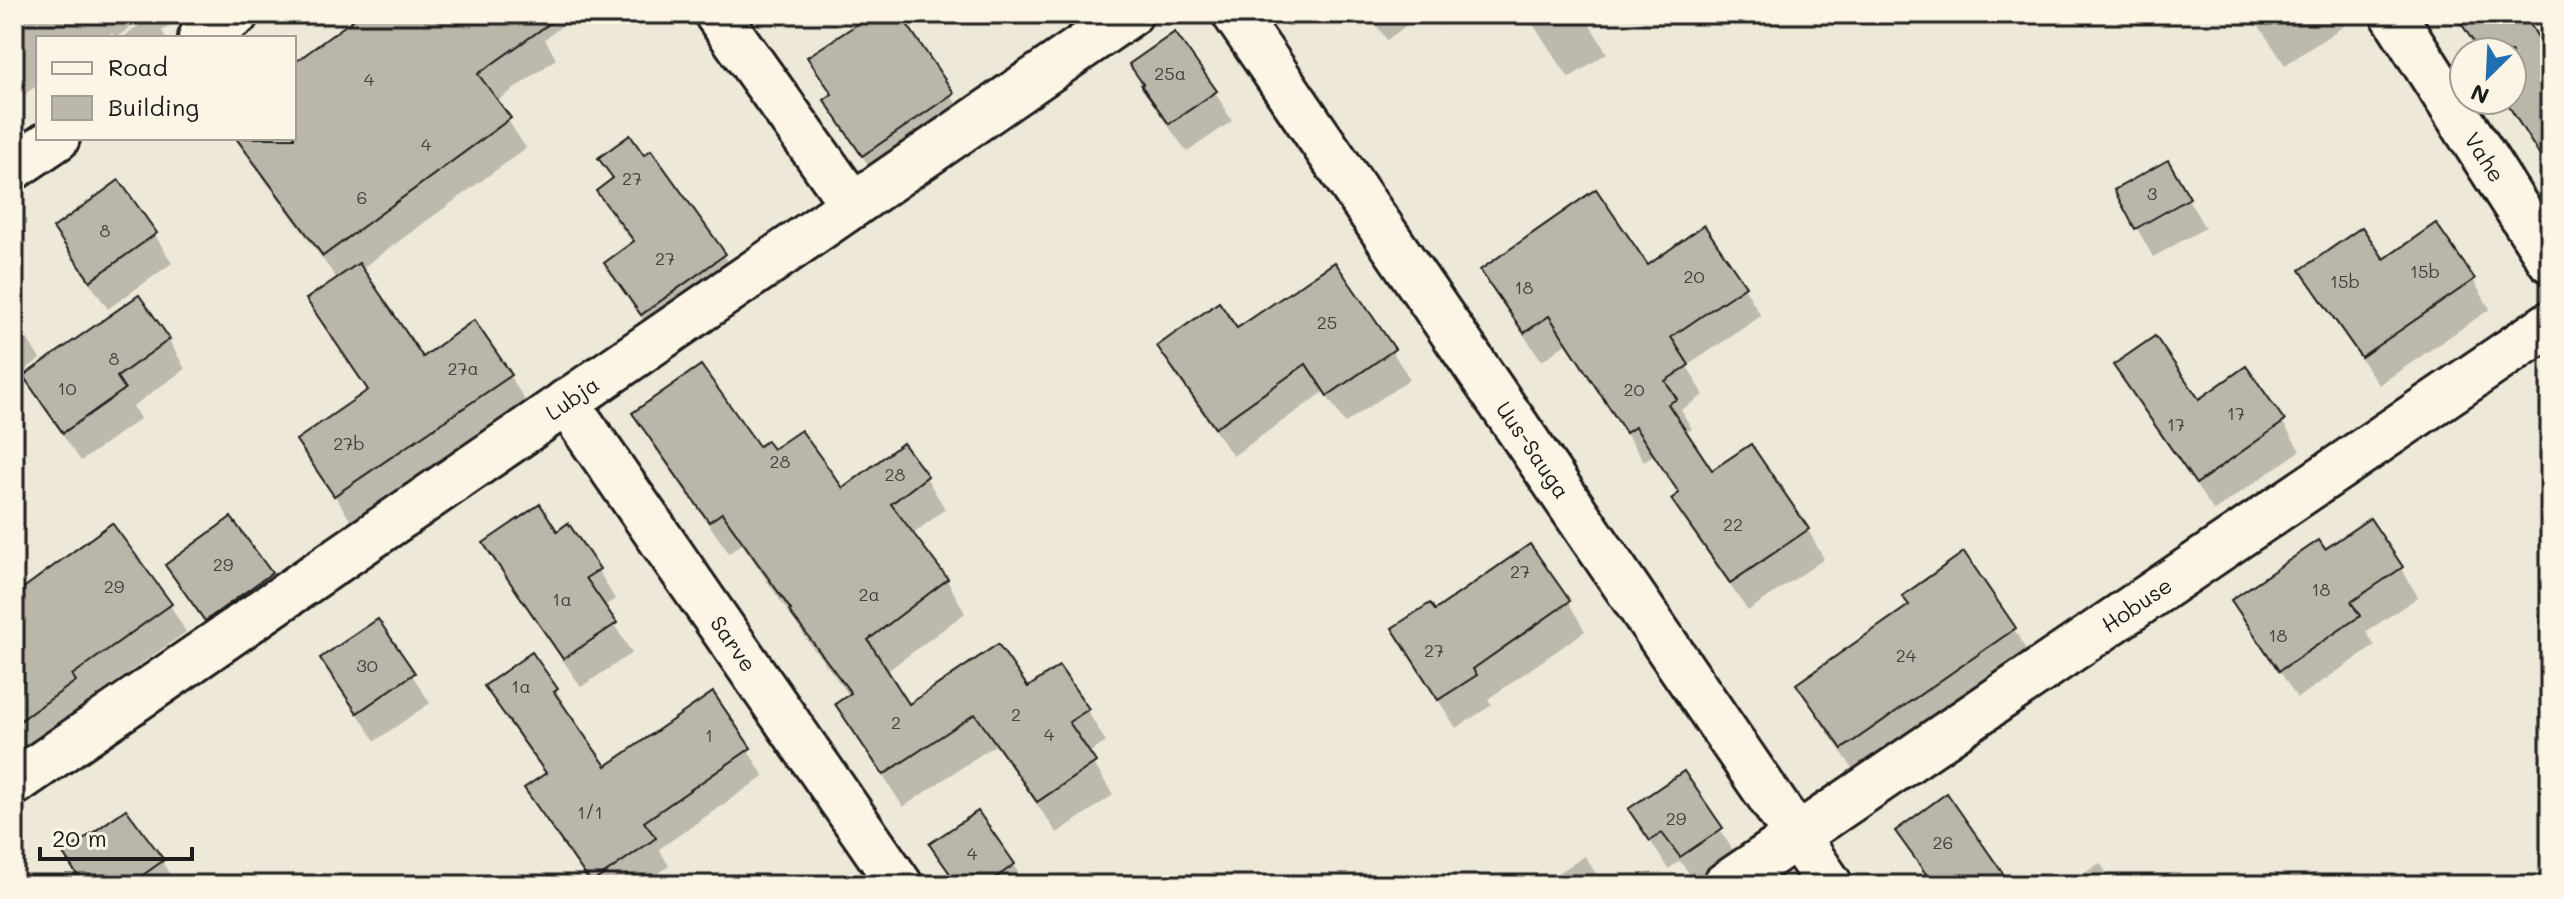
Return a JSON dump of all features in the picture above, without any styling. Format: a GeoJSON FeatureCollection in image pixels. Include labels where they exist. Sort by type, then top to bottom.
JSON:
{"type":"FeatureCollection","features":[{"type":"Feature","properties":{"kind":"street"},"geometry":{"type":"LineString","coordinates":[[204,36],[236,14]]}},
{"type":"Feature","properties":{"kind":"street"},"geometry":{"type":"LineString","coordinates":[[717,14],[853,205]]}},
{"type":"Feature","properties":{"kind":"street","name":"Lubja"},"geometry":{"type":"LineString","coordinates":[[14,783],[1130,14]]}},
{"type":"Feature","properties":{"kind":"street","name":"Uus-Sauga"},"geometry":{"type":"LineString","coordinates":[[1235,14],[1830,885]]}},
{"type":"Feature","properties":{"kind":"street","name":"Vahe"},"geometry":{"type":"LineString","coordinates":[[2393,14],[2550,260]]}},
{"type":"Feature","properties":{"kind":"street"},"geometry":{"type":"LineString","coordinates":[[14,167],[54,140]]}},
{"type":"Feature","properties":{"kind":"street","name":"Hobuse"},"geometry":{"type":"LineString","coordinates":[[1725,885],[2550,324]]}},
{"type":"Feature","properties":{"kind":"street","name":"Sarve"},"geometry":{"type":"LineString","coordinates":[[566,402],[900,885]]}},
{"type":"Feature","properties":{"kind":"building"},"geometry":{"type":"Polygon","coordinates":[[[361,14],[563,14],[478,74],[511,118],[323,256],[237,140],[296,140],[296,62],[361,14]]]}},
{"type":"Feature","properties":{"kind":"building"},"geometry":{"type":"Polygon","coordinates":[[[873,14],[900,14],[954,93],[862,156],[824,100],[832,94],[807,57],[873,14]]]}},
{"type":"Feature","properties":{"kind":"building"},"geometry":{"type":"Polygon","coordinates":[[[2455,14],[2524,14],[2550,57],[2550,172],[2515,116],[2528,116],[2528,36],[2469,36],[2455,14]]]}},
{"type":"Feature","properties":{"kind":"building"},"geometry":{"type":"Polygon","coordinates":[[[1175,32],[1217,91],[1169,124],[1129,64],[1175,32]]]}},
{"type":"Feature","properties":{"kind":"building"},"geometry":{"type":"Polygon","coordinates":[[[630,135],[644,155],[651,150],[726,254],[641,315],[604,263],[634,241],[596,191],[613,178],[598,158],[630,135]]]}},
{"type":"Feature","properties":{"kind":"building"},"geometry":{"type":"Polygon","coordinates":[[[2168,160],[2190,198],[2135,229],[2114,190],[2168,160]]]}},
{"type":"Feature","properties":{"kind":"building"},"geometry":{"type":"Polygon","coordinates":[[[119,180],[157,233],[90,281],[53,228],[119,180]]]}},
{"type":"Feature","properties":{"kind":"building"},"geometry":{"type":"Polygon","coordinates":[[[1596,189],[1648,265],[1704,225],[1746,286],[1671,337],[1689,365],[1665,381],[1677,399],[1668,404],[1712,470],[1751,444],[1809,529],[1730,583],[1671,499],[1679,493],[1635,427],[1626,433],[1549,316],[1524,333],[1480,270],[1596,189]]]}},
{"type":"Feature","properties":{"kind":"building"},"geometry":{"type":"Polygon","coordinates":[[[2436,223],[2475,279],[2361,357],[2300,270],[2362,227],[2384,259],[2436,223]]]}},
{"type":"Feature","properties":{"kind":"building"},"geometry":{"type":"Polygon","coordinates":[[[1335,262],[1395,349],[1327,396],[1306,364],[1215,428],[1157,346],[1219,302],[1237,328],[1335,262]]]}},
{"type":"Feature","properties":{"kind":"building"},"geometry":{"type":"Polygon","coordinates":[[[359,263],[423,357],[474,320],[512,375],[334,496],[296,440],[368,390],[306,299],[359,263]]]}},
{"type":"Feature","properties":{"kind":"building"},"geometry":{"type":"Polygon","coordinates":[[[139,295],[170,339],[117,377],[125,389],[63,433],[23,376],[139,295]]]}},
{"type":"Feature","properties":{"kind":"building"},"geometry":{"type":"Polygon","coordinates":[[[2155,336],[2199,399],[2246,366],[2285,421],[2196,484],[2113,365],[2155,336]]]}},
{"type":"Feature","properties":{"kind":"building"},"geometry":{"type":"Polygon","coordinates":[[[701,365],[759,446],[767,441],[773,449],[801,430],[843,488],[903,443],[928,476],[891,504],[948,579],[868,640],[909,704],[998,644],[1028,687],[1059,666],[1089,709],[1069,722],[1096,762],[1037,802],[975,714],[883,775],[835,704],[851,693],[789,611],[722,513],[709,522],[632,413],[701,365]]]}},
{"type":"Feature","properties":{"kind":"building"},"geometry":{"type":"Polygon","coordinates":[[[540,504],[557,531],[568,523],[600,569],[586,578],[617,623],[563,659],[483,543],[540,504]]]}},
{"type":"Feature","properties":{"kind":"building"},"geometry":{"type":"Polygon","coordinates":[[[231,517],[272,573],[205,621],[165,565],[231,517]]]}},
{"type":"Feature","properties":{"kind":"building"},"geometry":{"type":"Polygon","coordinates":[[[2370,518],[2403,567],[2351,602],[2360,616],[2279,671],[2231,600],[2319,540],[2325,549],[2370,518]]]}},
{"type":"Feature","properties":{"kind":"building"},"geometry":{"type":"Polygon","coordinates":[[[112,523],[172,604],[72,675],[76,681],[14,725],[14,595],[112,523]]]}},
{"type":"Feature","properties":{"kind":"building"},"geometry":{"type":"Polygon","coordinates":[[[1530,544],[1570,601],[1473,669],[1477,675],[1438,700],[1392,628],[1430,603],[1435,610],[1530,544]]]}},
{"type":"Feature","properties":{"kind":"building"},"geometry":{"type":"Polygon","coordinates":[[[1964,552],[2016,628],[1842,749],[1796,684],[1909,605],[1902,596],[1964,552]]]}},
{"type":"Feature","properties":{"kind":"building"},"geometry":{"type":"Polygon","coordinates":[[[378,619],[415,673],[357,713],[320,658],[378,619]]]}},
{"type":"Feature","properties":{"kind":"building"},"geometry":{"type":"Polygon","coordinates":[[[532,652],[558,689],[554,692],[606,766],[713,692],[751,748],[644,822],[656,838],[591,883],[524,788],[546,773],[484,686],[532,652]]]}},
{"type":"Feature","properties":{"kind":"building"},"geometry":{"type":"Polygon","coordinates":[[[1684,771],[1723,828],[1680,857],[1662,833],[1650,841],[1628,809],[1684,771]]]}},
{"type":"Feature","properties":{"kind":"building"},"geometry":{"type":"Polygon","coordinates":[[[1947,793],[2011,885],[1934,885],[1895,831],[1947,793]]]}},
{"type":"Feature","properties":{"kind":"building"},"geometry":{"type":"Polygon","coordinates":[[[126,809],[164,860],[129,885],[84,885],[63,854],[126,809]]]}},
{"type":"Feature","properties":{"kind":"building"},"geometry":{"type":"Polygon","coordinates":[[[978,811],[1015,864],[985,885],[958,885],[929,844],[978,811]]]}}]}
